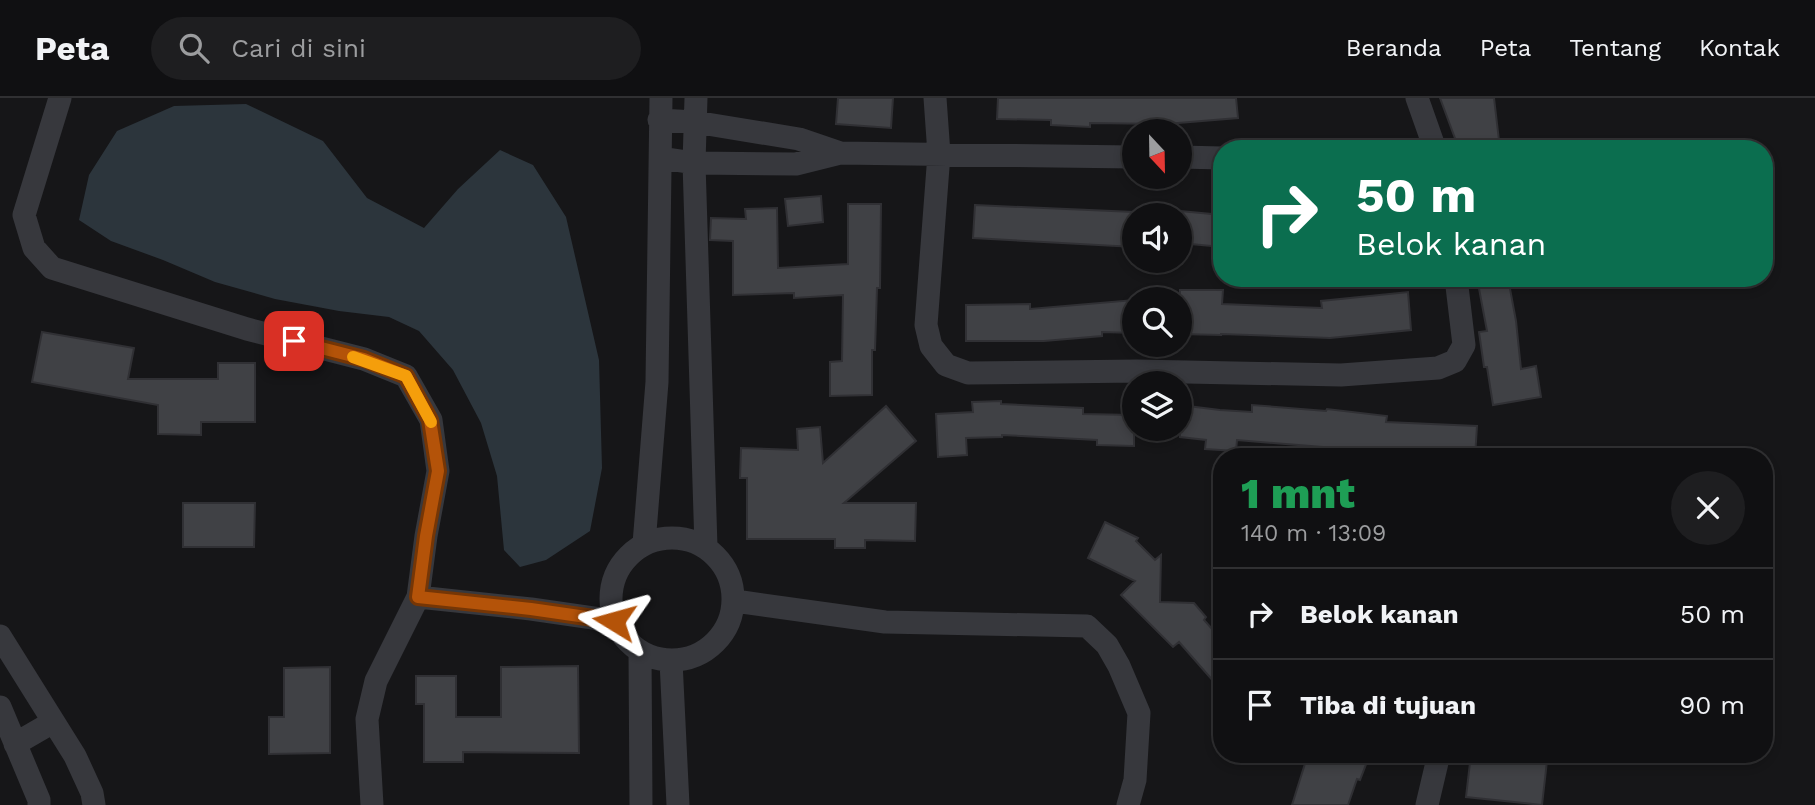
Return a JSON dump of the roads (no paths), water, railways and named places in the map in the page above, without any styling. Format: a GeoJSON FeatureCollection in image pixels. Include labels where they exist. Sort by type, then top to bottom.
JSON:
{"type":"FeatureCollection","features":[{"type":"Feature","properties":{"kind":"street"},"geometry":{"type":"LineString","coordinates":[[60,98],[24,215],[34,248],[52,268],[247,329],[364,359],[406,376],[430,420],[438,471],[418,597],[376,681],[367,719],[372,805]]}},
{"type":"Feature","properties":{"kind":"street"},"geometry":{"type":"LineString","coordinates":[[696,98],[694,163],[706,547]]}},
{"type":"Feature","properties":{"kind":"street"},"geometry":{"type":"LineString","coordinates":[[935,98],[939,154],[926,325],[931,346],[946,365],[968,373],[1137,371],[1342,375],[1438,368],[1455,361],[1464,345],[1458,287]]}},
{"type":"Feature","properties":{"kind":"street"},"geometry":{"type":"LineString","coordinates":[[1417,98],[1432,140]]}},
{"type":"Feature","properties":{"kind":"street"},"geometry":{"type":"LineString","coordinates":[[644,544],[657,382],[660,109],[695,122],[799,139],[840,153]]}},
{"type":"Feature","properties":{"kind":"street"},"geometry":{"type":"LineString","coordinates":[[661,158],[694,163],[796,164],[840,153],[1122,157]]}},
{"type":"Feature","properties":{"kind":"street"},"geometry":{"type":"LineString","coordinates":[[1192,157],[1213,158]]}},
{"type":"Feature","properties":{"kind":"street"},"geometry":{"type":"LineString","coordinates":[[676,537],[706,547],[727,570],[734,601],[725,631],[702,653],[671,661],[640,652],[626,641],[614,621],[610,604],[613,580],[625,559],[644,544],[676,537]]}},
{"type":"Feature","properties":{"kind":"street"},"geometry":{"type":"LineString","coordinates":[[418,597],[614,621]]}},
{"type":"Feature","properties":{"kind":"street"},"geometry":{"type":"LineString","coordinates":[[734,601],[885,622],[1087,626],[1107,645],[1139,713],[1135,780],[1128,805]]}},
{"type":"Feature","properties":{"kind":"street"},"geometry":{"type":"LineString","coordinates":[[0,636],[75,756],[92,793],[94,805]]}},
{"type":"Feature","properties":{"kind":"street"},"geometry":{"type":"LineString","coordinates":[[640,652],[641,805]]}},
{"type":"Feature","properties":{"kind":"street"},"geometry":{"type":"LineString","coordinates":[[671,661],[678,805]]}},
{"type":"Feature","properties":{"kind":"street"},"geometry":{"type":"LineString","coordinates":[[0,707],[40,805]]}},
{"type":"Feature","properties":{"kind":"street"},"geometry":{"type":"LineString","coordinates":[[15,744],[53,722]]}},
{"type":"Feature","properties":{"kind":"street"},"geometry":{"type":"LineString","coordinates":[[1427,805],[1437,763]]}}]}
